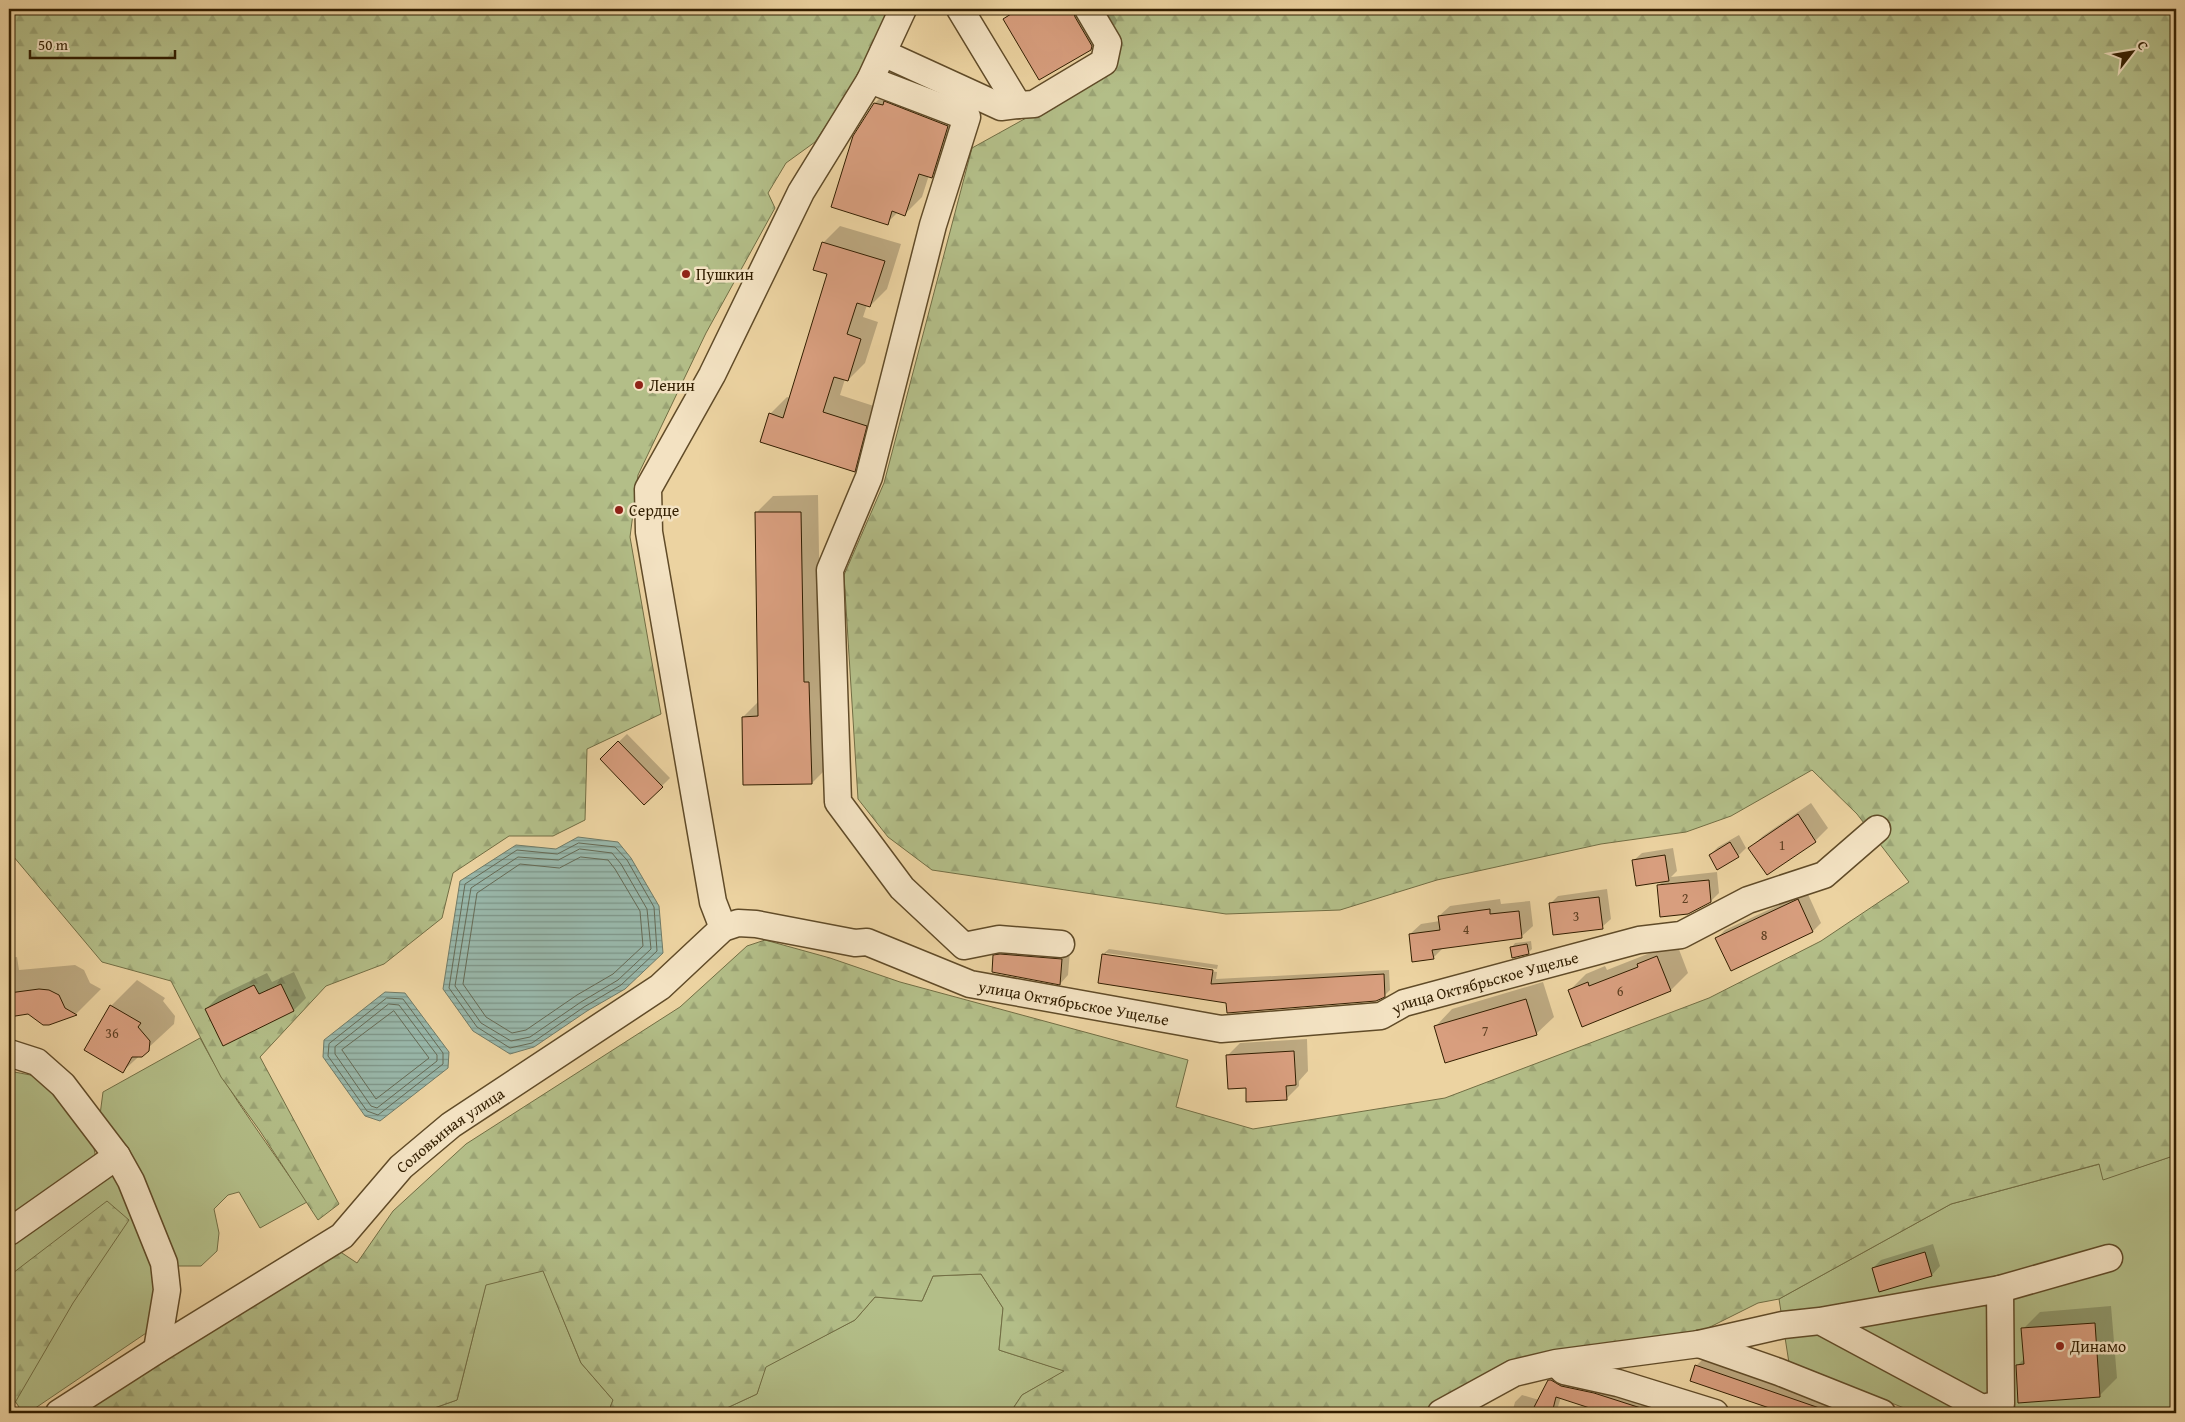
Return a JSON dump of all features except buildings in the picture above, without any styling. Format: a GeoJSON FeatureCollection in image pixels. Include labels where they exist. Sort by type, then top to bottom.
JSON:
{"type":"FeatureCollection","features":[{"type":"Feature","properties":{"kind":"street"},"geometry":{"type":"LineString","coordinates":[[723,928],[713,902],[649,532],[648,489],[712,375],[801,192],[870,80],[904,9]]}},
{"type":"Feature","properties":{"kind":"street"},"geometry":{"type":"LineString","coordinates":[[960,9],[1018,105]]}},
{"type":"Feature","properties":{"kind":"street"},"geometry":{"type":"LineString","coordinates":[[883,53],[1001,107],[1034,104],[1104,62],[1108,43],[1088,9]]}},
{"type":"Feature","properties":{"kind":"street"},"geometry":{"type":"LineString","coordinates":[[870,80],[967,117],[933,225],[868,477],[830,570],[838,802],[902,888],[964,946],[970,984]]}},
{"type":"Feature","properties":{"kind":"street","name":"улица Октябрьское Ущелье"},"geometry":{"type":"LineString","coordinates":[[723,928],[738,923],[756,924],[855,943],[867,942],[970,984],[1221,1028],[1381,1016],[1404,1003],[1639,940],[1681,935],[1748,900],[1824,874],[1877,829]]}},
{"type":"Feature","properties":{"kind":"street","name":"Соловьиная улица"},"geometry":{"type":"LineString","coordinates":[[59,1413],[342,1236],[401,1167],[451,1125],[660,987],[723,928]]}},
{"type":"Feature","properties":{"kind":"street"},"geometry":{"type":"LineString","coordinates":[[964,946],[999,939],[1061,944]]}},
{"type":"Feature","properties":{"kind":"street"},"geometry":{"type":"LineString","coordinates":[[9,1053],[37,1062],[63,1085],[117,1156],[131,1181],[164,1263],[167,1290],[162,1331],[157,1350]]}},
{"type":"Feature","properties":{"kind":"street"},"geometry":{"type":"LineString","coordinates":[[9,1232],[117,1156]]}},
{"type":"Feature","properties":{"kind":"street"},"geometry":{"type":"LineString","coordinates":[[1441,1413],[1514,1373],[1556,1363],[1699,1344],[1783,1325],[1820,1321],[2000,1289],[2109,1258]]}},
{"type":"Feature","properties":{"kind":"street"},"geometry":{"type":"LineString","coordinates":[[1820,1321],[1982,1408],[2000,1404],[2000,1289]]}},
{"type":"Feature","properties":{"kind":"street"},"geometry":{"type":"LineString","coordinates":[[1699,1344],[1779,1372],[1882,1413]]}},
{"type":"Feature","properties":{"kind":"street"},"geometry":{"type":"LineString","coordinates":[[1556,1363],[1564,1371],[1618,1384],[1715,1413]]}},
{"type":"Feature","properties":{"kind":"green space"},"geometry":{"type":"Polygon","coordinates":[[[9,9],[892,9],[869,61],[815,142],[786,163],[768,193],[775,208],[706,333],[638,475],[630,537],[661,714],[587,749],[585,820],[553,836],[509,836],[453,873],[442,918],[384,964],[326,986],[260,1057],[339,1204],[318,1220],[260,1131],[221,1077],[171,981],[102,962],[13,856],[9,859],[9,9]]]}},
{"type":"Feature","properties":{"kind":"green space"},"geometry":{"type":"Polygon","coordinates":[[[1095,9],[2176,9],[2176,1155],[2103,1180],[2099,1164],[1951,1204],[1779,1299],[1758,1303],[1700,1332],[1514,1364],[1427,1413],[1010,1413],[1022,1395],[1064,1371],[999,1350],[1003,1308],[981,1274],[933,1276],[922,1301],[875,1297],[855,1320],[766,1367],[757,1394],[716,1413],[608,1413],[613,1400],[581,1363],[543,1271],[486,1285],[457,1400],[420,1413],[78,1413],[339,1251],[357,1263],[393,1211],[466,1144],[680,1007],[747,946],[765,940],[830,958],[900,982],[1188,1060],[1176,1107],[1253,1129],[1445,1098],[1709,998],[1821,941],[1909,882],[1857,814],[1812,770],[1731,816],[1686,832],[1601,844],[1437,880],[1340,910],[1226,914],[932,870],[888,837],[858,799],[844,575],[884,483],[972,148],[1113,70],[1095,9]]]}},
{"type":"Feature","properties":{"kind":"green space"},"geometry":{"type":"Polygon","coordinates":[[[200,1038],[224,1080],[307,1202],[260,1228],[239,1192],[228,1195],[214,1209],[219,1233],[217,1251],[201,1266],[177,1266],[100,1115],[103,1092],[200,1038]]]}},
{"type":"Feature","properties":{"kind":"green space"},"geometry":{"type":"Polygon","coordinates":[[[9,1071],[41,1077],[92,1138],[96,1159],[9,1220],[9,1071]]]}},
{"type":"Feature","properties":{"kind":"green space"},"geometry":{"type":"Polygon","coordinates":[[[2176,1155],[2176,1413],[1917,1413],[1789,1363],[1779,1299],[1951,1204],[2100,1164],[2104,1179],[2176,1155]]]}},
{"type":"Feature","properties":{"kind":"green space"},"geometry":{"type":"Polygon","coordinates":[[[115,1165],[152,1259],[157,1290],[155,1327],[28,1413],[23,1413],[9,1392],[9,1242],[115,1165]]]}},
{"type":"Feature","properties":{"kind":"green space"},"geometry":{"type":"Polygon","coordinates":[[[107,1201],[129,1220],[73,1303],[9,1413],[9,1276],[107,1201]]]}},
{"type":"Feature","properties":{"kind":"green space"},"geometry":{"type":"Polygon","coordinates":[[[543,1270],[581,1363],[613,1400],[608,1413],[420,1413],[457,1400],[486,1284],[543,1270]]]}},
{"type":"Feature","properties":{"kind":"green space"},"geometry":{"type":"Polygon","coordinates":[[[981,1274],[1003,1308],[999,1350],[1065,1371],[1022,1395],[1010,1413],[716,1413],[757,1394],[765,1367],[855,1320],[875,1297],[922,1301],[933,1276],[981,1274]]]}},
{"type":"Feature","properties":{"kind":"water"},"geometry":{"type":"Polygon","coordinates":[[[578,837],[618,842],[631,858],[659,906],[663,953],[625,989],[587,1011],[534,1047],[510,1054],[473,1031],[443,989],[460,881],[516,845],[556,849],[578,837]]]}},
{"type":"Feature","properties":{"kind":"water"},"geometry":{"type":"Polygon","coordinates":[[[385,992],[405,993],[449,1052],[448,1068],[380,1121],[365,1116],[323,1057],[324,1040],[385,992]]]}},
{"type":"Feature","properties":{"kind":"place","name":"Пушкин"},"geometry":{"type":"Point","coordinates":[686,274]}},
{"type":"Feature","properties":{"kind":"place","name":"Ленин"},"geometry":{"type":"Point","coordinates":[639,385]}},
{"type":"Feature","properties":{"kind":"place","name":"Сердце"},"geometry":{"type":"Point","coordinates":[619,510]}},
{"type":"Feature","properties":{"kind":"place","name":"Динамо"},"geometry":{"type":"Point","coordinates":[2060,1346]}}]}
